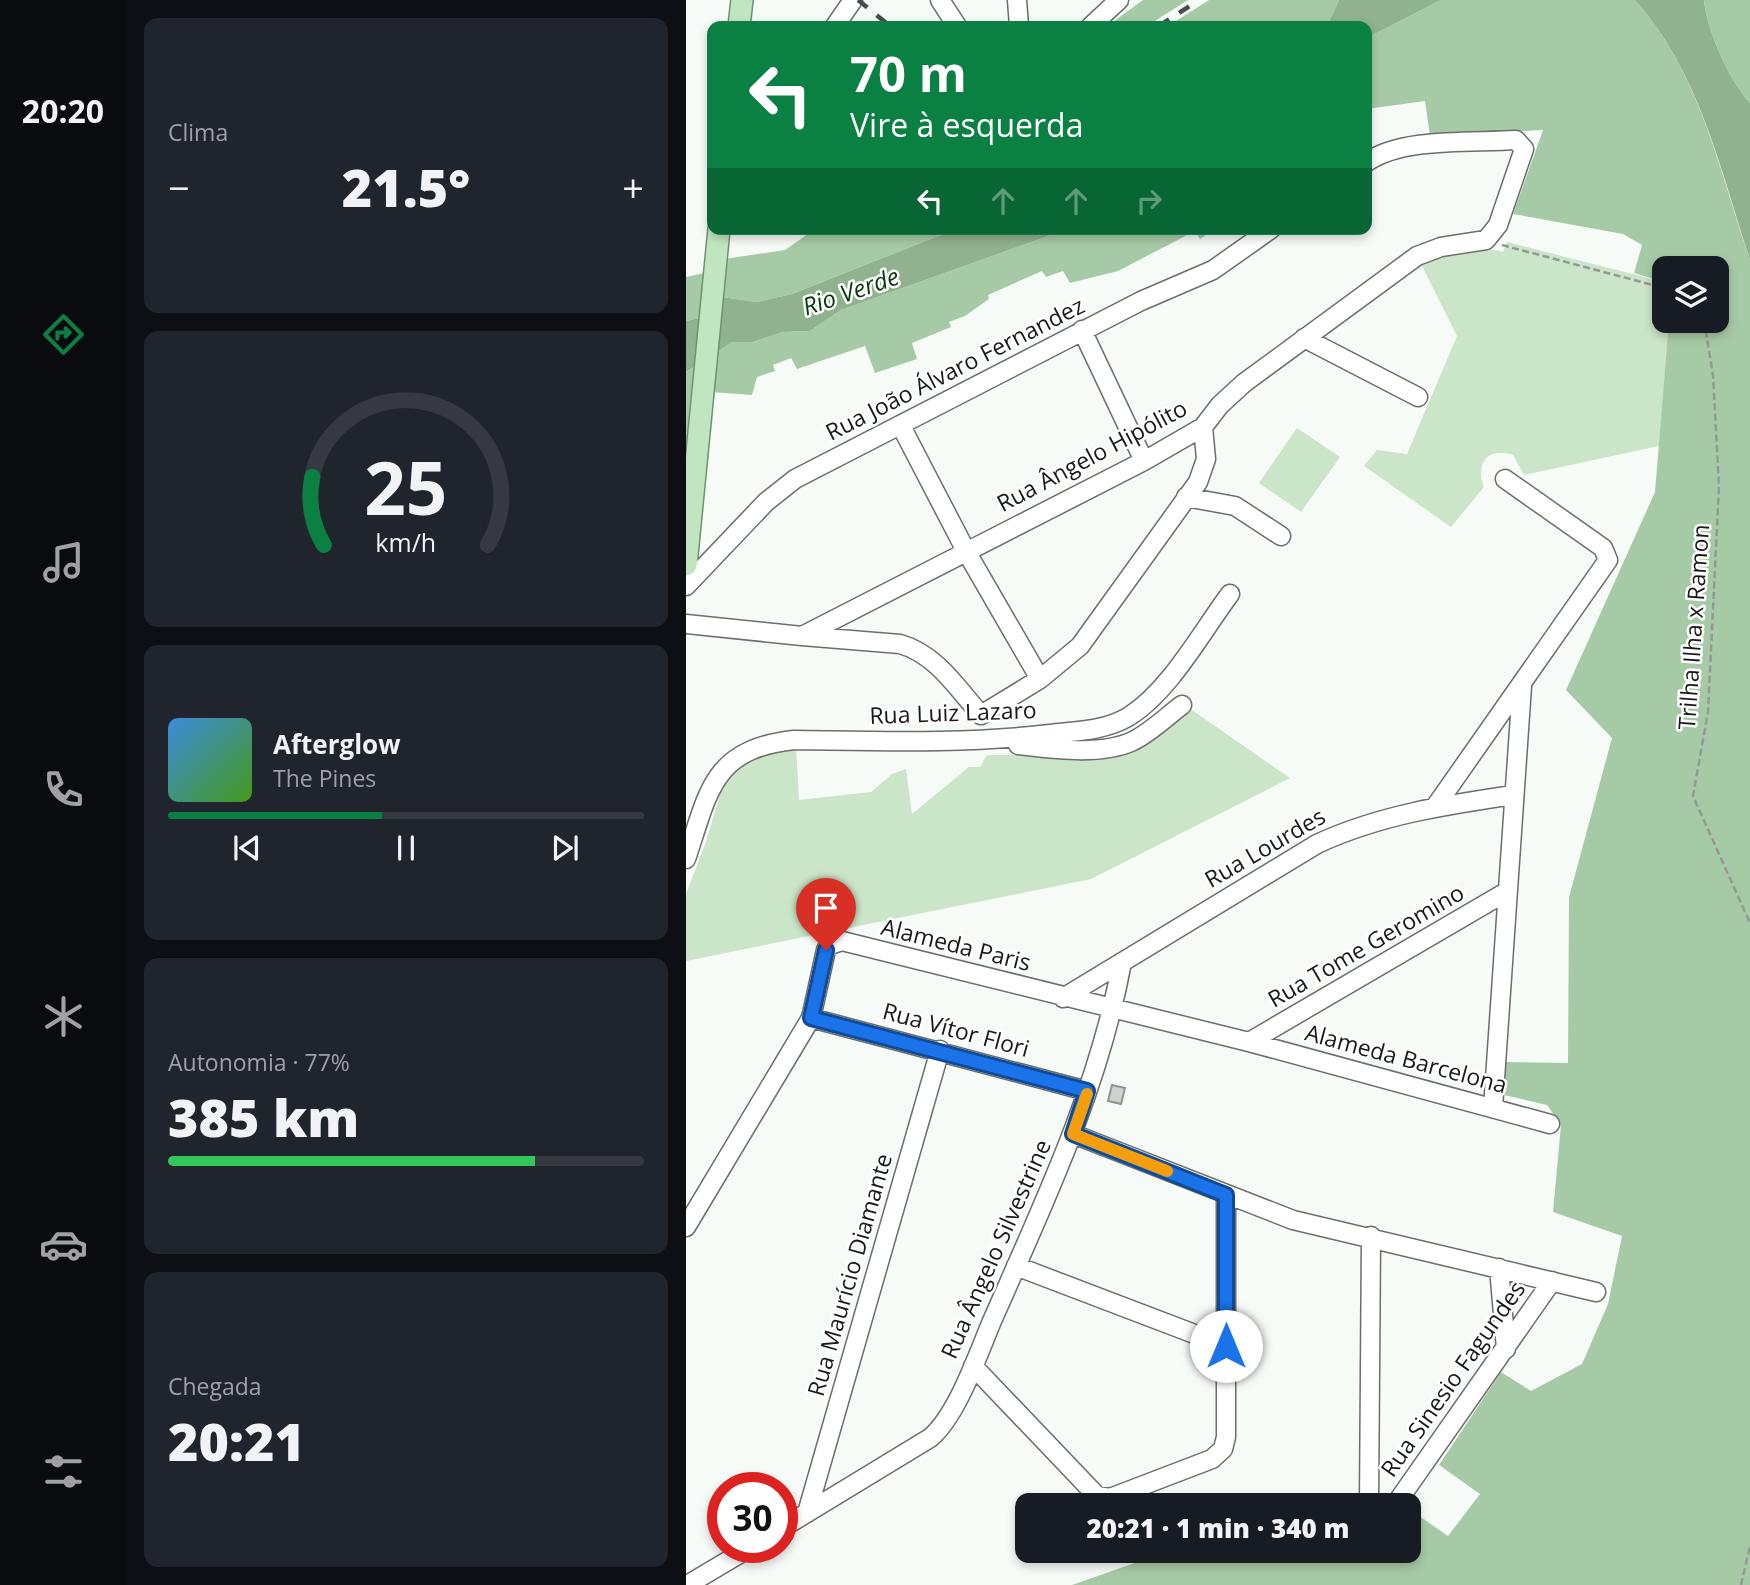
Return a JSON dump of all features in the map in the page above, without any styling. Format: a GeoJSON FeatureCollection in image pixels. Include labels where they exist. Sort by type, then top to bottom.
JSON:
{"type":"FeatureCollection","features":[{"type":"Feature","properties":{"kind":"main road"},"geometry":{"type":"LineString","coordinates":[[740,21],[743,0]]}},
{"type":"Feature","properties":{"kind":"main road"},"geometry":{"type":"LineString","coordinates":[[686,565],[718,235]]}},
{"type":"Feature","properties":{"kind":"street"},"geometry":{"type":"LineString","coordinates":[[838,21],[853,0]]}},
{"type":"Feature","properties":{"kind":"street"},"geometry":{"type":"LineString","coordinates":[[940,0],[954,21]]}},
{"type":"Feature","properties":{"kind":"street"},"geometry":{"type":"LineString","coordinates":[[1017,0],[1018,21]]}},
{"type":"Feature","properties":{"kind":"street"},"geometry":{"type":"LineString","coordinates":[[1096,21],[1119,0]]}},
{"type":"Feature","properties":{"kind":"street"},"geometry":{"type":"LineString","coordinates":[[1372,159],[1387,151],[1409,146],[1516,140],[1522,144],[1523,157],[1498,225],[1486,240]]}},
{"type":"Feature","properties":{"kind":"street","name":"Rua João Álvaro Fernandez"},"geometry":{"type":"LineString","coordinates":[[686,586],[779,489],[1141,300],[1213,271],[1263,235]]}},
{"type":"Feature","properties":{"kind":"street","name":"Rua Ângelo Hipólito"},"geometry":{"type":"LineString","coordinates":[[802,636],[1144,461],[1203,427],[1220,405],[1244,383],[1428,250],[1486,240]]}},
{"type":"Feature","properties":{"kind":"street"},"geometry":{"type":"LineString","coordinates":[[1082,330],[1144,461]]}},
{"type":"Feature","properties":{"kind":"street"},"geometry":{"type":"LineString","coordinates":[[1304,338],[1418,397]]}},
{"type":"Feature","properties":{"kind":"street"},"geometry":{"type":"LineString","coordinates":[[901,426],[966,551],[1040,679]]}},
{"type":"Feature","properties":{"kind":"street"},"geometry":{"type":"LineString","coordinates":[[981,715],[1040,679],[1080,646],[1205,468],[1203,427]]}},
{"type":"Feature","properties":{"kind":"street"},"geometry":{"type":"LineString","coordinates":[[1435,807],[1608,560],[1603,548],[1505,480]]}},
{"type":"Feature","properties":{"kind":"street"},"geometry":{"type":"LineString","coordinates":[[1186,497],[1235,506],[1281,536]]}},
{"type":"Feature","properties":{"kind":"street","name":"Rua Luiz Lazaro"},"geometry":{"type":"LineString","coordinates":[[686,859],[709,792],[721,770],[742,753],[766,743],[794,740],[982,741],[1096,729],[1128,716],[1158,691],[1230,594]]}},
{"type":"Feature","properties":{"kind":"street"},"geometry":{"type":"LineString","coordinates":[[686,624],[900,644],[914,648],[930,657],[981,715],[982,741],[1044,748],[1116,747],[1149,732],[1182,705]]}},
{"type":"Feature","properties":{"kind":"street"},"geometry":{"type":"LineString","coordinates":[[1493,1108],[1522,686]]}},
{"type":"Feature","properties":{"kind":"street","name":"Rua Lourdes"},"geometry":{"type":"LineString","coordinates":[[1063,998],[1317,844],[1373,822],[1435,807],[1513,795]]}},
{"type":"Feature","properties":{"kind":"street","name":"Rua Tome Geromino"},"geometry":{"type":"LineString","coordinates":[[1249,1042],[1506,892]]}},
{"type":"Feature","properties":{"kind":"street","name":"Alameda Paris"},"geometry":{"type":"LineString","coordinates":[[686,1227],[811,1018],[826,950],[835,942],[842,941],[1063,998],[1113,1008]]}},
{"type":"Feature","properties":{"kind":"street","name":"Rua Ângelo Silvestrine"},"geometry":{"type":"LineString","coordinates":[[807,1513],[930,1438],[944,1423],[973,1366],[1073,1134],[1113,1008],[1122,962]]}},
{"type":"Feature","properties":{"kind":"street","name":"Alameda Barcelona"},"geometry":{"type":"LineString","coordinates":[[1113,1008],[1550,1124]]}},
{"type":"Feature","properties":{"kind":"street","name":"Rua Vítor Flori"},"geometry":{"type":"LineString","coordinates":[[811,1018],[1087,1091]]}},
{"type":"Feature","properties":{"kind":"street","name":"Rua Maurício Diamante"},"geometry":{"type":"LineString","coordinates":[[807,1513],[940,1050]]}},
{"type":"Feature","properties":{"kind":"street"},"geometry":{"type":"LineString","coordinates":[[1073,1134],[1293,1220],[1371,1236],[1596,1292]]}},
{"type":"Feature","properties":{"kind":"street"},"geometry":{"type":"LineString","coordinates":[[973,1366],[1091,1492],[1110,1498],[1212,1459],[1223,1449],[1226,1437],[1226,1195]]}},
{"type":"Feature","properties":{"kind":"street"},"geometry":{"type":"LineString","coordinates":[[1369,1493],[1371,1236]]}},
{"type":"Feature","properties":{"kind":"street"},"geometry":{"type":"LineString","coordinates":[[1016,1266],[1226,1346]]}},
{"type":"Feature","properties":{"kind":"street"},"geometry":{"type":"LineString","coordinates":[[1499,1268],[1506,1349]]}},
{"type":"Feature","properties":{"kind":"street","name":"Rua Sinesio Fagundes"},"geometry":{"type":"LineString","coordinates":[[1404,1493],[1552,1281]]}},
{"type":"Feature","properties":{"kind":"street"},"geometry":{"type":"LineString","coordinates":[[798,1518],[807,1513]]}},
{"type":"Feature","properties":{"kind":"street"},"geometry":{"type":"LineString","coordinates":[[687,1585],[724,1563]]}},
{"type":"Feature","properties":{"kind":"path"},"geometry":{"type":"LineString","coordinates":[[1486,240],[1652,285]]}},
{"type":"Feature","properties":{"kind":"path","name":"Trilha Ilha x Ramon"},"geometry":{"type":"LineString","coordinates":[[1706,333],[1713,375],[1718,486],[1708,712],[1693,796],[1750,923]]}},
{"type":"Feature","properties":{"kind":"path"},"geometry":{"type":"LineString","coordinates":[[1741,1585],[1750,1546]]}},
{"type":"Feature","properties":{"kind":"shaded area"},"geometry":{"type":"Polygon","coordinates":[[[1143,0],[1188,0],[1155,21],[1114,21],[1143,0]]]}},
{"type":"Feature","properties":{"kind":"shaded area"},"geometry":{"type":"Polygon","coordinates":[[[1209,0],[1339,0],[1329,21],[1176,21],[1209,0]]]}},
{"type":"Feature","properties":{"kind":"shaded area"},"geometry":{"type":"Polygon","coordinates":[[[1441,0],[1635,0],[1676,58],[1692,90],[1750,260],[1750,1585],[1072,1585],[1135,1563],[1421,1563],[1421,1517],[1448,1536],[1480,1494],[1439,1465],[1501,1372],[1531,1391],[1582,1364],[1608,1304],[1622,1236],[1553,1212],[1561,1125],[1547,1105],[1504,1095],[1506,1062],[1568,1063],[1569,897],[1612,738],[1566,690],[1655,492],[1668,333],[1729,333],[1729,256],[1652,256],[1652,278],[1634,273],[1642,245],[1623,234],[1513,214],[1543,130],[1430,136],[1425,101],[1372,108],[1372,35],[1441,0]]]}},
{"type":"Feature","properties":{"kind":"shaded area"},"geometry":{"type":"Polygon","coordinates":[[[1704,0],[1750,0],[1750,103],[1734,82],[1720,54],[1704,0]]]}},
{"type":"Feature","properties":{"kind":"shaded area"},"geometry":{"type":"Polygon","coordinates":[[[806,235],[941,235],[792,294],[757,302],[721,297],[724,259],[785,250],[806,235]]]}},
{"type":"Feature","properties":{"kind":"shaded area"},"geometry":{"type":"Polygon","coordinates":[[[1051,235],[1187,235],[1118,271],[1070,283],[1063,271],[1046,277],[1042,271],[988,295],[989,299],[965,316],[949,322],[951,327],[912,343],[917,359],[875,373],[865,346],[797,369],[791,358],[773,365],[775,371],[757,377],[752,395],[711,392],[715,352],[732,342],[753,342],[783,332],[810,331],[841,310],[1051,235]]]}},
{"type":"Feature","properties":{"kind":"shaded area"},"geometry":{"type":"Polygon","coordinates":[[[1507,242],[1652,279],[1652,333],[1668,333],[1659,446],[1524,475],[1513,455],[1490,455],[1482,464],[1484,487],[1451,527],[1364,466],[1377,450],[1407,454],[1457,336],[1420,262],[1438,253],[1460,248],[1503,252],[1507,242]]]}},
{"type":"Feature","properties":{"kind":"shaded area"},"geometry":{"type":"Polygon","coordinates":[[[705,273],[700,318],[686,321],[686,277],[705,273]]]}},
{"type":"Feature","properties":{"kind":"shaded area"},"geometry":{"type":"Polygon","coordinates":[[[694,367],[686,448],[686,372],[694,367]]]}},
{"type":"Feature","properties":{"kind":"shaded area"},"geometry":{"type":"Polygon","coordinates":[[[1297,428],[1340,457],[1301,512],[1259,483],[1297,428]]]}},
{"type":"Feature","properties":{"kind":"shaded area"},"geometry":{"type":"Polygon","coordinates":[[[1189,708],[1290,778],[1091,879],[686,961],[686,894],[706,842],[722,787],[734,768],[753,754],[796,746],[799,800],[871,792],[892,774],[906,769],[912,814],[969,767],[980,767],[987,755],[1106,755],[1189,708]]]}},
{"type":"Feature","properties":{"kind":"water"},"geometry":{"type":"Polygon","coordinates":[[[1339,0],[1441,0],[1372,35],[1372,21],[1329,21],[1339,0]]]}},
{"type":"Feature","properties":{"kind":"water"},"geometry":{"type":"Polygon","coordinates":[[[1635,0],[1704,0],[1720,54],[1734,82],[1750,103],[1750,260],[1718,157],[1692,90],[1657,28],[1635,0]]]}},
{"type":"Feature","properties":{"kind":"water","name":"Rio Verde"},"geometry":{"type":"Polygon","coordinates":[[[941,235],[1051,235],[841,310],[810,331],[783,332],[753,342],[732,342],[686,372],[686,321],[700,318],[721,297],[757,302],[792,294],[941,235]]]}},
{"type":"Feature","properties":{"kind":"building"},"geometry":{"type":"Polygon","coordinates":[[[1112,1085],[1125,1088],[1121,1104],[1108,1101],[1112,1085]]]}},
{"type":"Feature","properties":{"kind":"railway"},"geometry":{"type":"LineString","coordinates":[[858,0],[884,21]]}},
{"type":"Feature","properties":{"kind":"railway"},"geometry":{"type":"LineString","coordinates":[[1167,21],[1199,0]]}},
{"type":"Feature","properties":{"kind":"slow traffic"},"geometry":{"type":"LineString","coordinates":[[1087,1094],[1073,1134],[1167,1171]]}},
{"type":"Feature","properties":{"kind":"route"},"geometry":{"type":"LineString","coordinates":[[826,950],[811,1018],[1087,1091],[1073,1134],[1226,1195],[1226,1346]]}}]}
